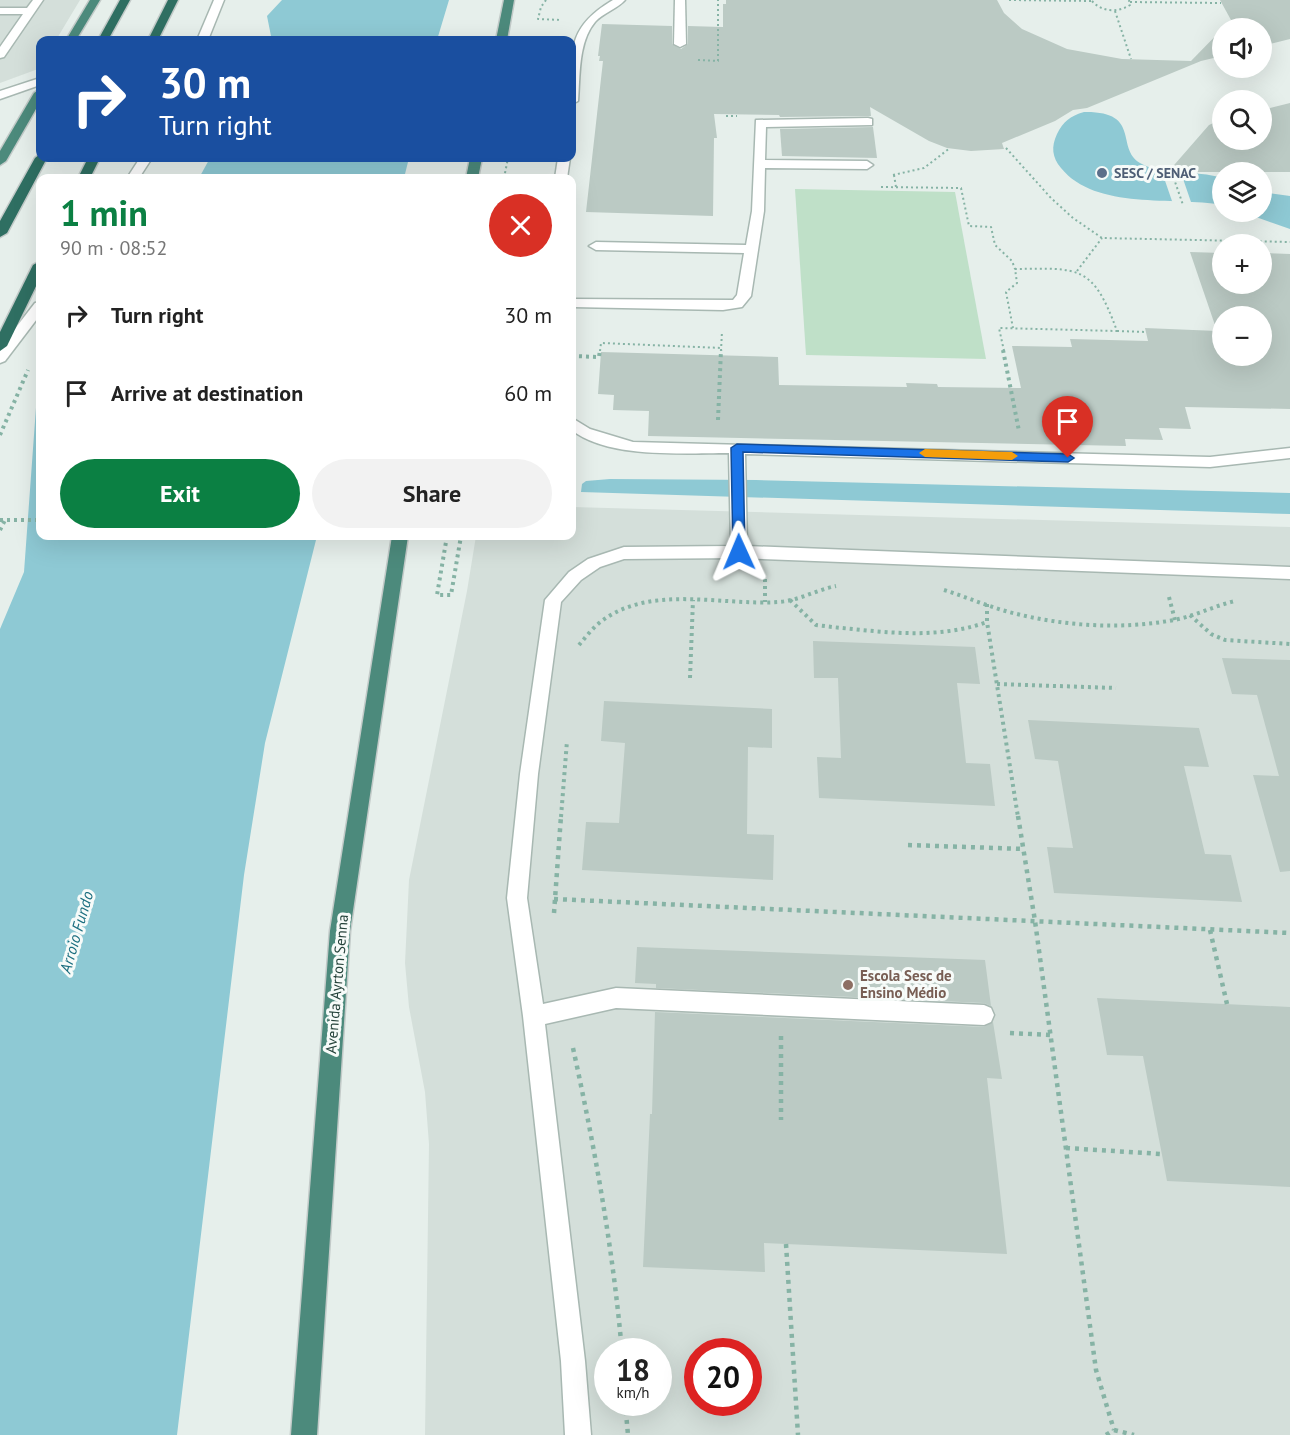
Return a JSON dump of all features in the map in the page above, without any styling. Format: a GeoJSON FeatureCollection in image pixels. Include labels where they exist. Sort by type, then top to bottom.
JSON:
{"type":"FeatureCollection","features":[{"type":"Feature","properties":{"kind":"highway"},"geometry":{"type":"LineString","coordinates":[[73,36],[95,0]]}},
{"type":"Feature","properties":{"kind":"highway"},"geometry":{"type":"LineString","coordinates":[[105,36],[125,0]]}},
{"type":"Feature","properties":{"kind":"highway"},"geometry":{"type":"LineString","coordinates":[[155,36],[173,0]]}},
{"type":"Feature","properties":{"kind":"highway"},"geometry":{"type":"LineString","coordinates":[[502,36],[509,0]]}},
{"type":"Feature","properties":{"kind":"highway"},"geometry":{"type":"LineString","coordinates":[[0,161],[36,100]]}},
{"type":"Feature","properties":{"kind":"highway"},"geometry":{"type":"LineString","coordinates":[[0,234],[39,162]]}},
{"type":"Feature","properties":{"kind":"highway"},"geometry":{"type":"LineString","coordinates":[[0,346],[36,273]]}},
{"type":"Feature","properties":{"kind":"highway","name":"Avenida Ayrton Senna"},"geometry":{"type":"LineString","coordinates":[[304,1435],[340,931],[399,540]]}},
{"type":"Feature","properties":{"kind":"lane"},"geometry":{"type":"LineString","coordinates":[[1,10],[12,0]]}},
{"type":"Feature","properties":{"kind":"lane"},"geometry":{"type":"LineString","coordinates":[[0,55],[38,0]]}},
{"type":"Feature","properties":{"kind":"lane"},"geometry":{"type":"LineString","coordinates":[[204,36],[219,0]]}},
{"type":"Feature","properties":{"kind":"lane"},"geometry":{"type":"LineString","coordinates":[[576,67],[584,32],[591,20],[620,0]]}},
{"type":"Feature","properties":{"kind":"lane"},"geometry":{"type":"LineString","coordinates":[[680,0],[680,44]]}},
{"type":"Feature","properties":{"kind":"lane"},"geometry":{"type":"LineString","coordinates":[[1,10],[30,11]]}},
{"type":"Feature","properties":{"kind":"lane"},"geometry":{"type":"LineString","coordinates":[[0,94],[36,82]]}},
{"type":"Feature","properties":{"kind":"lane"},"geometry":{"type":"LineString","coordinates":[[576,303],[723,306],[737,304],[744,296],[759,211],[759,126],[764,121],[868,122]]}},
{"type":"Feature","properties":{"kind":"lane"},"geometry":{"type":"LineString","coordinates":[[759,164],[867,165]]}},
{"type":"Feature","properties":{"kind":"lane"},"geometry":{"type":"LineString","coordinates":[[596,246],[752,249]]}},
{"type":"Feature","properties":{"kind":"lane"},"geometry":{"type":"LineString","coordinates":[[0,358],[36,311]]}},
{"type":"Feature","properties":{"kind":"lane"},"geometry":{"type":"LineString","coordinates":[[576,426],[585,433],[633,447],[1210,462],[1290,453]]}},
{"type":"Feature","properties":{"kind":"lane"},"geometry":{"type":"LineString","coordinates":[[737,448],[739,552]]}},
{"type":"Feature","properties":{"kind":"lane"},"geometry":{"type":"LineString","coordinates":[[578,1435],[573,1361],[534,1016],[518,898],[529,774],[553,600],[575,576],[594,563],[624,552],[739,552],[1290,573]]}},
{"type":"Feature","properties":{"kind":"lane"},"geometry":{"type":"LineString","coordinates":[[534,1016],[616,998],[984,1015]]}},
{"type":"Feature","properties":{"kind":"path"},"geometry":{"type":"LineString","coordinates":[[538,19],[541,7],[546,0]]}},
{"type":"Feature","properties":{"kind":"path"},"geometry":{"type":"LineString","coordinates":[[697,60],[718,61],[718,0]]}},
{"type":"Feature","properties":{"kind":"path"},"geometry":{"type":"LineString","coordinates":[[1009,0],[1092,1],[1100,8],[1115,11],[1127,8],[1130,1],[1221,3]]}},
{"type":"Feature","properties":{"kind":"path"},"geometry":{"type":"LineString","coordinates":[[1115,11],[1131,59]]}},
{"type":"Feature","properties":{"kind":"path"},"geometry":{"type":"LineString","coordinates":[[867,165],[884,165],[884,175],[921,170],[939,159],[950,148]]}},
{"type":"Feature","properties":{"kind":"path"},"geometry":{"type":"LineString","coordinates":[[1006,148],[1051,198],[1073,218],[1102,238],[1290,242]]}},
{"type":"Feature","properties":{"kind":"path"},"geometry":{"type":"LineString","coordinates":[[1172,172],[1183,205]]}},
{"type":"Feature","properties":{"kind":"path"},"geometry":{"type":"LineString","coordinates":[[894,175],[896,187]]}},
{"type":"Feature","properties":{"kind":"path"},"geometry":{"type":"LineString","coordinates":[[873,187],[961,188],[969,226],[991,227],[995,245],[1012,261],[1015,269],[1017,283],[1006,292],[1013,328]]}},
{"type":"Feature","properties":{"kind":"path"},"geometry":{"type":"LineString","coordinates":[[1077,271],[1102,238]]}},
{"type":"Feature","properties":{"kind":"path"},"geometry":{"type":"LineString","coordinates":[[1015,269],[1077,271],[1100,291],[1109,307],[1117,331]]}},
{"type":"Feature","properties":{"kind":"path"},"geometry":{"type":"LineString","coordinates":[[718,420],[723,306]]}},
{"type":"Feature","properties":{"kind":"path"},"geometry":{"type":"LineString","coordinates":[[1024,456],[999,328],[1146,332]]}},
{"type":"Feature","properties":{"kind":"path"},"geometry":{"type":"LineString","coordinates":[[576,356],[599,357],[601,343],[722,348]]}},
{"type":"Feature","properties":{"kind":"path"},"geometry":{"type":"LineString","coordinates":[[0,435],[29,369]]}},
{"type":"Feature","properties":{"kind":"path"},"geometry":{"type":"LineString","coordinates":[[0,530],[3,520],[36,520]]}},
{"type":"Feature","properties":{"kind":"path"},"geometry":{"type":"LineString","coordinates":[[446,540],[437,595],[451,596],[460,540]]}},
{"type":"Feature","properties":{"kind":"path"},"geometry":{"type":"LineString","coordinates":[[578,647],[595,626],[628,607],[645,601],[765,602],[790,600],[839,585]]}},
{"type":"Feature","properties":{"kind":"path"},"geometry":{"type":"LineString","coordinates":[[940,589],[1020,615],[1067,622],[1150,623],[1190,615],[1243,599]]}},
{"type":"Feature","properties":{"kind":"path"},"geometry":{"type":"LineString","coordinates":[[690,678],[693,600]]}},
{"type":"Feature","properties":{"kind":"path"},"geometry":{"type":"LineString","coordinates":[[790,600],[816,625],[832,627],[937,633],[973,628],[987,622]]}},
{"type":"Feature","properties":{"kind":"path"},"geometry":{"type":"LineString","coordinates":[[987,604],[987,622],[1035,921],[1096,1370],[1114,1430]]}},
{"type":"Feature","properties":{"kind":"path"},"geometry":{"type":"LineString","coordinates":[[1190,615],[1211,634],[1225,640],[1290,644]]}},
{"type":"Feature","properties":{"kind":"path"},"geometry":{"type":"LineString","coordinates":[[997,684],[1116,688]]}},
{"type":"Feature","properties":{"kind":"path"},"geometry":{"type":"LineString","coordinates":[[553,922],[568,738]]}},
{"type":"Feature","properties":{"kind":"path"},"geometry":{"type":"LineString","coordinates":[[908,845],[1024,849]]}},
{"type":"Feature","properties":{"kind":"path"},"geometry":{"type":"LineString","coordinates":[[518,898],[1290,933]]}},
{"type":"Feature","properties":{"kind":"path"},"geometry":{"type":"LineString","coordinates":[[1210,930],[1227,1004]]}},
{"type":"Feature","properties":{"kind":"path"},"geometry":{"type":"LineString","coordinates":[[781,1006],[781,1120]]}},
{"type":"Feature","properties":{"kind":"path"},"geometry":{"type":"LineString","coordinates":[[564,1009],[593,1141],[610,1245],[620,1338]]}},
{"type":"Feature","properties":{"kind":"path"},"geometry":{"type":"LineString","coordinates":[[1066,1148],[1161,1154]]}},
{"type":"Feature","properties":{"kind":"path"},"geometry":{"type":"LineString","coordinates":[[786,1244],[798,1435]]}},
{"type":"Feature","properties":{"kind":"path"},"geometry":{"type":"LineString","coordinates":[[626,1416],[628,1435]]}},
{"type":"Feature","properties":{"kind":"path"},"geometry":{"type":"LineString","coordinates":[[1106,1435],[1114,1430],[1134,1435]]}},
{"type":"Feature","properties":{"kind":"shaded area"},"geometry":{"type":"Polygon","coordinates":[[[0,0],[80,0],[58,36],[36,36],[36,70],[0,83],[0,0]]]}},
{"type":"Feature","properties":{"kind":"shaded area","name":"Escola Sesc de Ensino Médio"},"geometry":{"type":"Polygon","coordinates":[[[576,507],[1290,527],[1290,1435],[425,1435],[429,1144],[425,1092],[409,1007],[405,963],[409,880],[475,540],[576,540],[576,507]]]}},
{"type":"Feature","properties":{"kind":"green space"},"geometry":{"type":"Polygon","coordinates":[[[795,189],[955,192],[986,359],[806,355],[795,189]]]}},
{"type":"Feature","properties":{"kind":"water"},"geometry":{"type":"Polygon","coordinates":[[[282,0],[449,0],[438,36],[271,36],[267,16],[282,0]]]}},
{"type":"Feature","properties":{"kind":"water"},"geometry":{"type":"Polygon","coordinates":[[[1084,112],[1102,113],[1114,117],[1121,124],[1133,156],[1150,168],[1212,175],[1212,204],[1115,196],[1094,191],[1076,182],[1058,164],[1053,148],[1057,134],[1064,123],[1084,112]]]}},
{"type":"Feature","properties":{"kind":"water"},"geometry":{"type":"Polygon","coordinates":[[[208,162],[408,162],[405,174],[201,174],[208,162]]]}},
{"type":"Feature","properties":{"kind":"water"},"geometry":{"type":"Polygon","coordinates":[[[1272,193],[1290,196],[1290,229],[1270,222],[1272,193]]]}},
{"type":"Feature","properties":{"kind":"water","name":"Arroio Fundo"},"geometry":{"type":"Polygon","coordinates":[[[36,408],[36,540],[316,540],[265,743],[244,875],[177,1435],[0,1435],[0,629],[24,572],[36,408]]]}},
{"type":"Feature","properties":{"kind":"water"},"geometry":{"type":"Polygon","coordinates":[[[610,479],[756,480],[1290,493],[1290,514],[581,492],[582,484],[586,481],[610,479]]]}},
{"type":"Feature","properties":{"kind":"pier"},"geometry":{"type":"Polygon","coordinates":[[[1162,172],[1181,173],[1192,205],[1173,204],[1162,172]]]}},
{"type":"Feature","properties":{"kind":"building"},"geometry":{"type":"Polygon","coordinates":[[[726,0],[997,0],[1004,13],[1022,29],[1067,49],[1122,59],[1191,61],[1212,39],[1212,58],[1087,108],[1073,110],[1055,121],[1002,143],[1004,149],[971,151],[947,148],[929,141],[870,107],[871,116],[780,117],[779,115],[714,114],[717,138],[714,138],[713,216],[586,212],[603,61],[599,61],[600,56],[598,56],[602,24],[672,26],[672,44],[681,49],[688,44],[688,26],[723,27],[723,4],[726,4],[726,0]]]}},
{"type":"Feature","properties":{"kind":"building"},"geometry":{"type":"Polygon","coordinates":[[[1220,0],[1290,0],[1290,39],[1272,44],[1272,18],[1230,18],[1220,0]]]}},
{"type":"Feature","properties":{"kind":"building"},"geometry":{"type":"Polygon","coordinates":[[[1290,103],[1290,172],[1272,172],[1272,162],[1212,162],[1212,172],[1168,172],[1212,124],[1212,150],[1272,150],[1272,108],[1290,103]]]}},
{"type":"Feature","properties":{"kind":"building"},"geometry":{"type":"Polygon","coordinates":[[[873,127],[877,158],[782,156],[780,129],[873,127]]]}},
{"type":"Feature","properties":{"kind":"building"},"geometry":{"type":"Polygon","coordinates":[[[1190,252],[1212,253],[1212,294],[1272,294],[1272,253],[1290,254],[1290,409],[1185,407],[1191,429],[1159,428],[1163,440],[1125,439],[1126,446],[648,436],[649,411],[613,410],[614,395],[598,394],[601,352],[778,357],[779,385],[907,387],[906,383],[937,384],[938,387],[1021,388],[1012,346],[1072,347],[1070,339],[1148,341],[1145,328],[1212,331],[1212,366],[1272,366],[1272,306],[1212,306],[1212,316],[1190,252]]]}},
{"type":"Feature","properties":{"kind":"building"},"geometry":{"type":"Polygon","coordinates":[[[813,641],[975,647],[980,684],[957,683],[966,763],[990,764],[995,806],[819,798],[817,757],[841,758],[838,678],[814,678],[813,641]]]}},
{"type":"Feature","properties":{"kind":"building"},"geometry":{"type":"Polygon","coordinates":[[[1222,658],[1290,660],[1290,871],[1280,872],[1253,775],[1279,776],[1257,695],[1232,694],[1222,658]]]}},
{"type":"Feature","properties":{"kind":"building"},"geometry":{"type":"Polygon","coordinates":[[[604,701],[772,709],[772,748],[748,747],[747,834],[774,835],[773,880],[582,870],[586,822],[619,823],[625,743],[601,741],[604,701]]]}},
{"type":"Feature","properties":{"kind":"building"},"geometry":{"type":"Polygon","coordinates":[[[1028,720],[1199,728],[1209,767],[1184,766],[1205,854],[1231,855],[1242,902],[1054,893],[1047,847],[1073,848],[1058,761],[1035,759],[1028,720]]]}},
{"type":"Feature","properties":{"kind":"building"},"geometry":{"type":"Polygon","coordinates":[[[637,947],[985,960],[991,1006],[984,1003],[656,988],[656,984],[635,983],[637,947]]]}},
{"type":"Feature","properties":{"kind":"building"},"geometry":{"type":"Polygon","coordinates":[[[1097,998],[1290,1007],[1290,1187],[1167,1181],[1143,1056],[1107,1055],[1097,998]]]}},
{"type":"Feature","properties":{"kind":"building"},"geometry":{"type":"Polygon","coordinates":[[[655,1012],[984,1027],[993,1022],[1002,1079],[987,1078],[1007,1254],[764,1243],[765,1272],[643,1267],[655,1012]]]}},
{"type":"Feature","properties":{"kind":"slow traffic"},"geometry":{"type":"LineString","coordinates":[[925,453],[1012,456]]}},
{"type":"Feature","properties":{"kind":"place","name":"SESC / SENAC"},"geometry":{"type":"Point","coordinates":[1102,173]}},
{"type":"Feature","properties":{"kind":"place","name":"Escola Sesc de Ensino Médio"},"geometry":{"type":"Point","coordinates":[848,985]}},
{"type":"Feature","properties":{"kind":"route"},"geometry":{"type":"LineString","coordinates":[[739,552],[737,448],[1068,458]]}}]}
